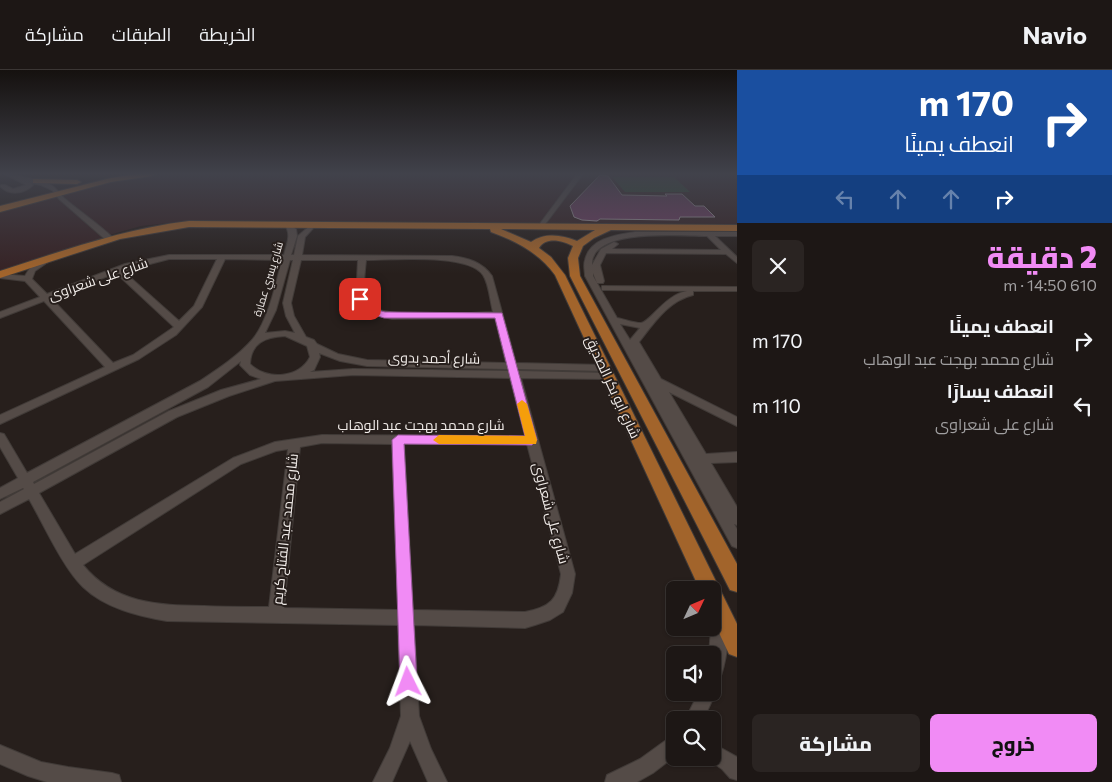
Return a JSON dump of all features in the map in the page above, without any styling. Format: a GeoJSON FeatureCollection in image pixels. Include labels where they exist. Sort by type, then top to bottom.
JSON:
{"type":"FeatureCollection","features":[{"type":"Feature","properties":{"kind":"main road"},"geometry":{"type":"LineString","coordinates":[[0,276],[109,238],[150,229],[190,224],[737,228]]}},
{"type":"Feature","properties":{"kind":"main road","name":"شارع ابو بكر الصديق"},"geometry":{"type":"LineString","coordinates":[[475,226],[501,232],[534,248],[550,261],[560,275],[706,581]]}},
{"type":"Feature","properties":{"kind":"main road"},"geometry":{"type":"LineString","coordinates":[[534,248],[535,244],[545,238],[563,239],[578,245],[594,234],[616,227]]}},
{"type":"Feature","properties":{"kind":"main road","name":"شارع ابو بكر الصديق"},"geometry":{"type":"LineString","coordinates":[[578,245],[572,259],[575,276],[737,583]]}},
{"type":"Feature","properties":{"kind":"main road"},"geometry":{"type":"LineString","coordinates":[[670,505],[696,506]]}},
{"type":"Feature","properties":{"kind":"main road","name":"شارع ابو بكر الصديق"},"geometry":{"type":"LineString","coordinates":[[721,613],[737,646]]}},
{"type":"Feature","properties":{"kind":"street"},"geometry":{"type":"LineString","coordinates":[[72,207],[109,238]]}},
{"type":"Feature","properties":{"kind":"street"},"geometry":{"type":"LineString","coordinates":[[541,226],[555,207]]}},
{"type":"Feature","properties":{"kind":"street","name":"شارع يسري عمارة"},"geometry":{"type":"LineString","coordinates":[[252,345],[272,310],[288,257],[294,234],[292,229],[286,224]]}},
{"type":"Feature","properties":{"kind":"street","name":"شارع يسري عمارة"},"geometry":{"type":"LineString","coordinates":[[306,340],[290,316],[287,303],[304,234],[313,225]]}},
{"type":"Feature","properties":{"kind":"street"},"geometry":{"type":"LineString","coordinates":[[724,236],[633,235],[605,241],[593,250],[587,261],[590,276],[618,320],[695,454],[737,519]]}},
{"type":"Feature","properties":{"kind":"street"},"geometry":{"type":"LineString","coordinates":[[665,403],[658,381],[634,341],[618,320],[596,272],[595,264],[603,251],[616,244],[646,238],[724,236]]}},
{"type":"Feature","properties":{"kind":"street"},"geometry":{"type":"LineString","coordinates":[[724,236],[727,252],[737,261]]}},
{"type":"Feature","properties":{"kind":"street"},"geometry":{"type":"LineString","coordinates":[[724,236],[726,241],[737,252]]}},
{"type":"Feature","properties":{"kind":"street"},"geometry":{"type":"LineString","coordinates":[[616,244],[626,250]]}},
{"type":"Feature","properties":{"kind":"street"},"geometry":{"type":"LineString","coordinates":[[603,251],[727,252]]}},
{"type":"Feature","properties":{"kind":"street"},"geometry":{"type":"LineString","coordinates":[[0,420],[148,350],[180,327],[198,307],[222,256]]}},
{"type":"Feature","properties":{"kind":"street","name":"شارع على شعراوى"},"geometry":{"type":"LineString","coordinates":[[0,315],[139,262],[162,258],[222,256],[452,258],[471,262],[485,270],[488,276],[568,574],[567,588],[562,600],[554,611],[541,618],[526,620],[168,613],[137,608],[110,597],[88,582],[72,563],[0,437]]}},
{"type":"Feature","properties":{"kind":"street"},"geometry":{"type":"LineString","coordinates":[[362,257],[360,299],[371,311],[392,316],[498,315]]}},
{"type":"Feature","properties":{"kind":"street"},"geometry":{"type":"LineString","coordinates":[[28,280],[32,270],[46,260]]}},
{"type":"Feature","properties":{"kind":"street"},"geometry":{"type":"LineString","coordinates":[[117,270],[180,327]]}},
{"type":"Feature","properties":{"kind":"street"},"geometry":{"type":"LineString","coordinates":[[0,276],[15,276],[28,280],[112,368]]}},
{"type":"Feature","properties":{"kind":"street"},"geometry":{"type":"LineString","coordinates":[[604,288],[737,289]]}},
{"type":"Feature","properties":{"kind":"street"},"geometry":{"type":"LineString","coordinates":[[634,341],[647,324],[680,294],[737,294]]}},
{"type":"Feature","properties":{"kind":"street"},"geometry":{"type":"LineString","coordinates":[[618,320],[635,326],[647,324]]}},
{"type":"Feature","properties":{"kind":"street"},"geometry":{"type":"LineString","coordinates":[[0,494],[28,486],[173,414],[225,393],[275,379],[289,378],[301,373],[310,366],[315,358],[315,350],[306,340],[291,334],[266,336],[204,384],[28,486],[0,508]]}},
{"type":"Feature","properties":{"kind":"street","name":"شارع أحمد بدوى"},"geometry":{"type":"LineString","coordinates":[[306,340],[341,358],[367,363],[513,370],[606,372]]}},
{"type":"Feature","properties":{"kind":"street"},"geometry":{"type":"LineString","coordinates":[[252,345],[245,357],[246,365],[252,372],[262,377],[275,379]]}},
{"type":"Feature","properties":{"kind":"street","name":"شارع أحمد بدوى"},"geometry":{"type":"LineString","coordinates":[[289,378],[354,372],[513,370]]}},
{"type":"Feature","properties":{"kind":"street"},"geometry":{"type":"LineString","coordinates":[[658,381],[737,422]]}},
{"type":"Feature","properties":{"kind":"street"},"geometry":{"type":"LineString","coordinates":[[665,403],[673,398],[687,396]]}},
{"type":"Feature","properties":{"kind":"street","name":"شارع محمد بهجت عبد الوهاب"},"geometry":{"type":"LineString","coordinates":[[72,563],[237,461],[295,443],[322,439],[532,440]]}},
{"type":"Feature","properties":{"kind":"street"},"geometry":{"type":"LineString","coordinates":[[398,440],[410,716],[423,753],[438,782]]}},
{"type":"Feature","properties":{"kind":"street","name":"شارع محمد عبد الفتاح كريم"},"geometry":{"type":"LineString","coordinates":[[276,615],[295,443]]}},
{"type":"Feature","properties":{"kind":"street"},"geometry":{"type":"LineString","coordinates":[[695,454],[712,457],[737,456]]}},
{"type":"Feature","properties":{"kind":"street"},"geometry":{"type":"LineString","coordinates":[[695,454],[737,542]]}},
{"type":"Feature","properties":{"kind":"street"},"geometry":{"type":"LineString","coordinates":[[382,782],[397,752],[410,716]]}},
{"type":"Feature","properties":{"kind":"street"},"geometry":{"type":"LineString","coordinates":[[614,782],[626,778],[655,762],[666,752]]}},
{"type":"Feature","properties":{"kind":"street"},"geometry":{"type":"LineString","coordinates":[[0,754],[22,767],[52,775],[112,782]]}},
{"type":"Feature","properties":{"kind":"street"},"geometry":{"type":"LineString","coordinates":[[721,757],[729,762],[737,771]]}},
{"type":"Feature","properties":{"kind":"shaded area"},"geometry":{"type":"Polygon","coordinates":[[[10,207],[737,207],[737,224],[196,220],[141,226],[0,273],[0,210],[10,207]]]}},
{"type":"Feature","properties":{"kind":"building"},"geometry":{"type":"Polygon","coordinates":[[[570,207],[705,207],[715,217],[680,217],[679,220],[600,219],[597,221],[582,220],[574,217],[570,207]]]}},
{"type":"Feature","properties":{"kind":"slow traffic"},"geometry":{"type":"LineString","coordinates":[[439,440],[532,440],[522,404]]}},
{"type":"Feature","properties":{"kind":"route"},"geometry":{"type":"LineString","coordinates":[[360,299],[371,311],[392,316],[498,315],[532,440],[398,440],[408,682]]}}]}
